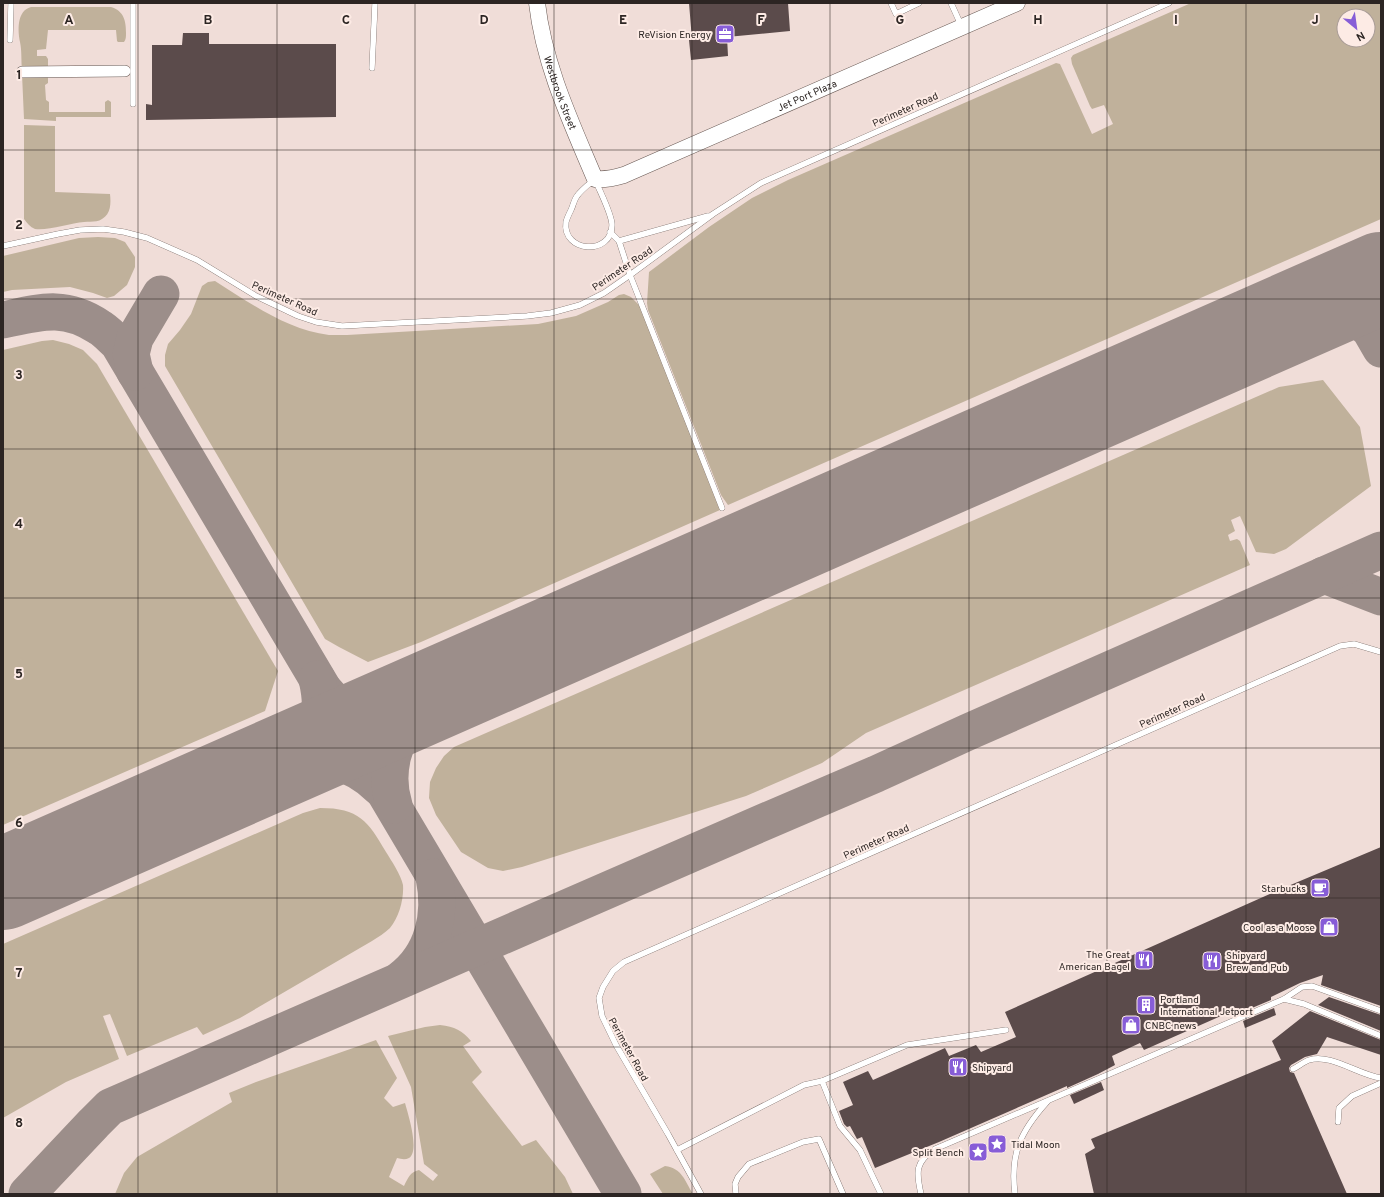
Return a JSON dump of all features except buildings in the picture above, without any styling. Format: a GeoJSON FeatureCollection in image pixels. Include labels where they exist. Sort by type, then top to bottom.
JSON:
{"type":"FeatureCollection","features":[{"type":"Feature","properties":{"kind":"street","name":"Westbrook Street"},"geometry":{"type":"LineString","coordinates":[[537,3],[539,19],[551,68],[594,179]]}},
{"type":"Feature","properties":{"kind":"street","name":"Jet Port Plaza"},"geometry":{"type":"LineString","coordinates":[[594,179],[612,179],[624,175],[1017,3]]}},
{"type":"Feature","properties":{"kind":"street"},"geometry":{"type":"LineString","coordinates":[[22,72],[125,71]]}},
{"type":"Feature","properties":{"kind":"lane"},"geometry":{"type":"LineString","coordinates":[[10,40],[11,3]]}},
{"type":"Feature","properties":{"kind":"lane"},"geometry":{"type":"LineString","coordinates":[[133,104],[134,3]]}},
{"type":"Feature","properties":{"kind":"lane"},"geometry":{"type":"LineString","coordinates":[[372,68],[375,3]]}},
{"type":"Feature","properties":{"kind":"lane"},"geometry":{"type":"LineString","coordinates":[[891,3],[896,14],[920,3]]}},
{"type":"Feature","properties":{"kind":"lane"},"geometry":{"type":"LineString","coordinates":[[950,3],[961,28]]}},
{"type":"Feature","properties":{"kind":"lane","name":"Perimeter Road"},"geometry":{"type":"LineString","coordinates":[[3,246],[80,230],[103,229],[124,232],[147,238],[197,260],[256,296],[298,316],[316,322],[342,326],[514,317],[551,313],[580,305],[604,293],[713,214],[761,183],[1169,3]]}},
{"type":"Feature","properties":{"kind":"lane"},"geometry":{"type":"LineString","coordinates":[[594,179],[612,225],[607,239],[594,247],[586,248],[579,246],[568,235],[566,221],[577,195],[594,179]]}},
{"type":"Feature","properties":{"kind":"lane"},"geometry":{"type":"LineString","coordinates":[[619,241],[713,214]]}},
{"type":"Feature","properties":{"kind":"lane"},"geometry":{"type":"LineString","coordinates":[[610,232],[619,241],[630,275],[722,508]]}},
{"type":"Feature","properties":{"kind":"lane","name":"Perimeter Road"},"geometry":{"type":"LineString","coordinates":[[701,1194],[616,1045],[602,1016],[599,998],[603,987],[614,971],[624,962],[1340,646],[1354,644],[1381,652]]}},
{"type":"Feature","properties":{"kind":"lane"},"geometry":{"type":"LineString","coordinates":[[921,1194],[917,1171],[920,1162],[926,1155],[935,1149],[1284,999],[1302,987],[1312,986],[1381,1011]]}},
{"type":"Feature","properties":{"kind":"lane"},"geometry":{"type":"LineString","coordinates":[[1284,999],[1304,1004],[1381,1036]]}},
{"type":"Feature","properties":{"kind":"lane"},"geometry":{"type":"LineString","coordinates":[[677,1150],[804,1085],[822,1081],[907,1045],[1006,1030]]}},
{"type":"Feature","properties":{"kind":"lane"},"geometry":{"type":"LineString","coordinates":[[1292,1070],[1308,1060],[1321,1058],[1336,1062],[1370,1076],[1381,1078]]}},
{"type":"Feature","properties":{"kind":"lane"},"geometry":{"type":"LineString","coordinates":[[822,1081],[840,1126],[860,1150],[880,1194]]}},
{"type":"Feature","properties":{"kind":"lane"},"geometry":{"type":"LineString","coordinates":[[1338,1122],[1339,1108],[1352,1096],[1381,1083]]}},
{"type":"Feature","properties":{"kind":"lane"},"geometry":{"type":"LineString","coordinates":[[1015,1194],[1013,1172],[1016,1150],[1025,1130],[1048,1100]]}},
{"type":"Feature","properties":{"kind":"lane"},"geometry":{"type":"LineString","coordinates":[[736,1194],[735,1184],[738,1177],[749,1164],[803,1142],[818,1139],[843,1194]]}},
{"type":"Feature","properties":{"kind":"shaded area"},"geometry":{"type":"Polygon","coordinates":[[[1191,3],[1381,3],[1381,219],[728,505],[721,495],[648,310],[649,272],[709,227],[752,198],[788,180],[1056,63],[1060,64],[1092,134],[1113,124],[1104,105],[1092,109],[1090,106],[1072,64],[1071,58],[1073,55],[1191,3]]]}},
{"type":"Feature","properties":{"kind":"shaded area"},"geometry":{"type":"Polygon","coordinates":[[[31,7],[111,7],[119,11],[123,17],[126,39],[124,42],[118,42],[116,30],[48,30],[46,49],[37,50],[37,56],[46,56],[48,59],[48,69],[22,70],[19,22],[20,17],[26,9],[31,7]]]}},
{"type":"Feature","properties":{"kind":"shaded area"},"geometry":{"type":"Polygon","coordinates":[[[22,74],[48,74],[48,83],[45,85],[46,100],[49,102],[49,112],[105,112],[105,102],[108,100],[111,102],[111,117],[56,117],[56,121],[24,119],[22,74]]]}},
{"type":"Feature","properties":{"kind":"shaded area"},"geometry":{"type":"Polygon","coordinates":[[[24,125],[55,126],[55,192],[110,194],[110,208],[105,217],[98,221],[46,229],[35,229],[27,223],[24,219],[24,125]]]}},
{"type":"Feature","properties":{"kind":"shaded area"},"geometry":{"type":"Polygon","coordinates":[[[79,238],[115,238],[125,242],[135,257],[135,267],[127,285],[114,296],[107,298],[70,287],[12,290],[3,292],[3,256],[79,238]]]}},
{"type":"Feature","properties":{"kind":"shaded area"},"geometry":{"type":"Polygon","coordinates":[[[215,281],[284,322],[298,328],[329,335],[538,324],[576,316],[608,302],[619,295],[624,294],[631,297],[640,306],[720,510],[421,642],[368,662],[325,639],[165,366],[165,355],[168,344],[191,314],[202,286],[208,282],[215,281]]]}},
{"type":"Feature","properties":{"kind":"shaded area"},"geometry":{"type":"Polygon","coordinates":[[[53,340],[69,344],[83,350],[97,364],[278,671],[265,711],[3,825],[3,350],[53,340]]]}},
{"type":"Feature","properties":{"kind":"shaded area"},"geometry":{"type":"Polygon","coordinates":[[[1323,380],[1360,427],[1371,486],[1286,549],[1274,554],[1256,552],[1240,516],[1231,520],[1235,531],[1228,535],[1230,541],[1237,539],[1240,541],[1250,565],[866,733],[822,763],[746,796],[522,867],[503,871],[488,868],[461,852],[436,815],[429,798],[430,782],[436,768],[444,756],[454,747],[1279,387],[1323,380]]]}},
{"type":"Feature","properties":{"kind":"shaded area"},"geometry":{"type":"Polygon","coordinates":[[[320,808],[344,811],[361,818],[374,832],[393,863],[402,881],[403,890],[402,902],[390,928],[372,941],[240,1018],[203,1035],[197,1027],[127,1056],[110,1014],[103,1016],[119,1059],[66,1082],[3,1118],[3,944],[303,813],[320,808]]]}},
{"type":"Feature","properties":{"kind":"shaded area"},"geometry":{"type":"Polygon","coordinates":[[[440,1025],[458,1030],[471,1041],[463,1046],[482,1072],[472,1082],[522,1146],[536,1140],[565,1177],[573,1194],[115,1194],[124,1173],[137,1157],[232,1102],[229,1093],[376,1040],[397,1078],[384,1098],[393,1107],[405,1103],[413,1140],[412,1154],[408,1159],[397,1158],[389,1177],[404,1186],[411,1174],[419,1170],[433,1181],[438,1175],[424,1164],[411,1087],[388,1036],[440,1025]]]}},
{"type":"Feature","properties":{"kind":"shaded area"},"geometry":{"type":"Polygon","coordinates":[[[665,1166],[671,1167],[679,1172],[693,1194],[663,1194],[650,1174],[665,1166]]]}},
{"type":"Feature","properties":{"kind":"taxiway"},"geometry":{"type":"LineString","coordinates":[[135,372],[131,354],[135,338],[161,294]]}},
{"type":"Feature","properties":{"kind":"taxiway"},"geometry":{"type":"LineString","coordinates":[[1303,313],[1332,309],[1352,314],[1370,330],[1381,349]]}},
{"type":"Feature","properties":{"kind":"taxiway"},"geometry":{"type":"LineString","coordinates":[[3,320],[29,314],[52,312],[75,315],[102,329],[118,343],[623,1194]]}},
{"type":"Feature","properties":{"kind":"taxiway"},"geometry":{"type":"LineString","coordinates":[[27,1194],[110,1107],[876,774],[1381,550]]}},
{"type":"Feature","properties":{"kind":"taxiway"},"geometry":{"type":"LineString","coordinates":[[1324,575],[1381,597]]}},
{"type":"Feature","properties":{"kind":"taxiway"},"geometry":{"type":"LineString","coordinates":[[280,762],[302,745],[310,737],[315,728],[319,718],[320,707],[320,694],[317,679]]}},
{"type":"Feature","properties":{"kind":"taxiway"},"geometry":{"type":"LineString","coordinates":[[394,805],[390,780],[393,756],[397,744],[402,733],[417,712],[446,689]]}},
{"type":"Feature","properties":{"kind":"taxiway"},"geometry":{"type":"LineString","coordinates":[[325,691],[330,697],[344,706],[352,710],[368,714],[384,713],[405,707]]}},
{"type":"Feature","properties":{"kind":"taxiway"},"geometry":{"type":"LineString","coordinates":[[280,762],[321,760],[345,765],[357,770],[380,788]]}},
{"type":"Feature","properties":{"kind":"taxiway"},"geometry":{"type":"LineString","coordinates":[[401,979],[412,969],[428,946],[436,920],[437,906],[434,877]]}},
{"type":"Feature","properties":{"kind":"runway"},"geometry":{"type":"LineString","coordinates":[[3,884],[1381,278]]}},
{"type":"Feature","properties":{"kind":"place","name":"ReVision Energy"},"geometry":{"type":"Point","coordinates":[725,34]}},
{"type":"Feature","properties":{"kind":"place","name":"Starbucks"},"geometry":{"type":"Point","coordinates":[1320,888]}},
{"type":"Feature","properties":{"kind":"place","name":"Cool as a Moose"},"geometry":{"type":"Point","coordinates":[1329,927]}},
{"type":"Feature","properties":{"kind":"place","name":"The Great American Bagel"},"geometry":{"type":"Point","coordinates":[1144,960]}},
{"type":"Feature","properties":{"kind":"place","name":"Shipyard Brew and Pub"},"geometry":{"type":"Point","coordinates":[1212,961]}},
{"type":"Feature","properties":{"kind":"place","name":"Portland International Jetport"},"geometry":{"type":"Point","coordinates":[1146,1005]}},
{"type":"Feature","properties":{"kind":"place","name":"CNBC news"},"geometry":{"type":"Point","coordinates":[1131,1025]}},
{"type":"Feature","properties":{"kind":"place","name":"Shipyard"},"geometry":{"type":"Point","coordinates":[958,1067]}},
{"type":"Feature","properties":{"kind":"place","name":"Tidal Moon"},"geometry":{"type":"Point","coordinates":[997,1144]}},
{"type":"Feature","properties":{"kind":"place","name":"Split Bench"},"geometry":{"type":"Point","coordinates":[978,1152]}}]}
